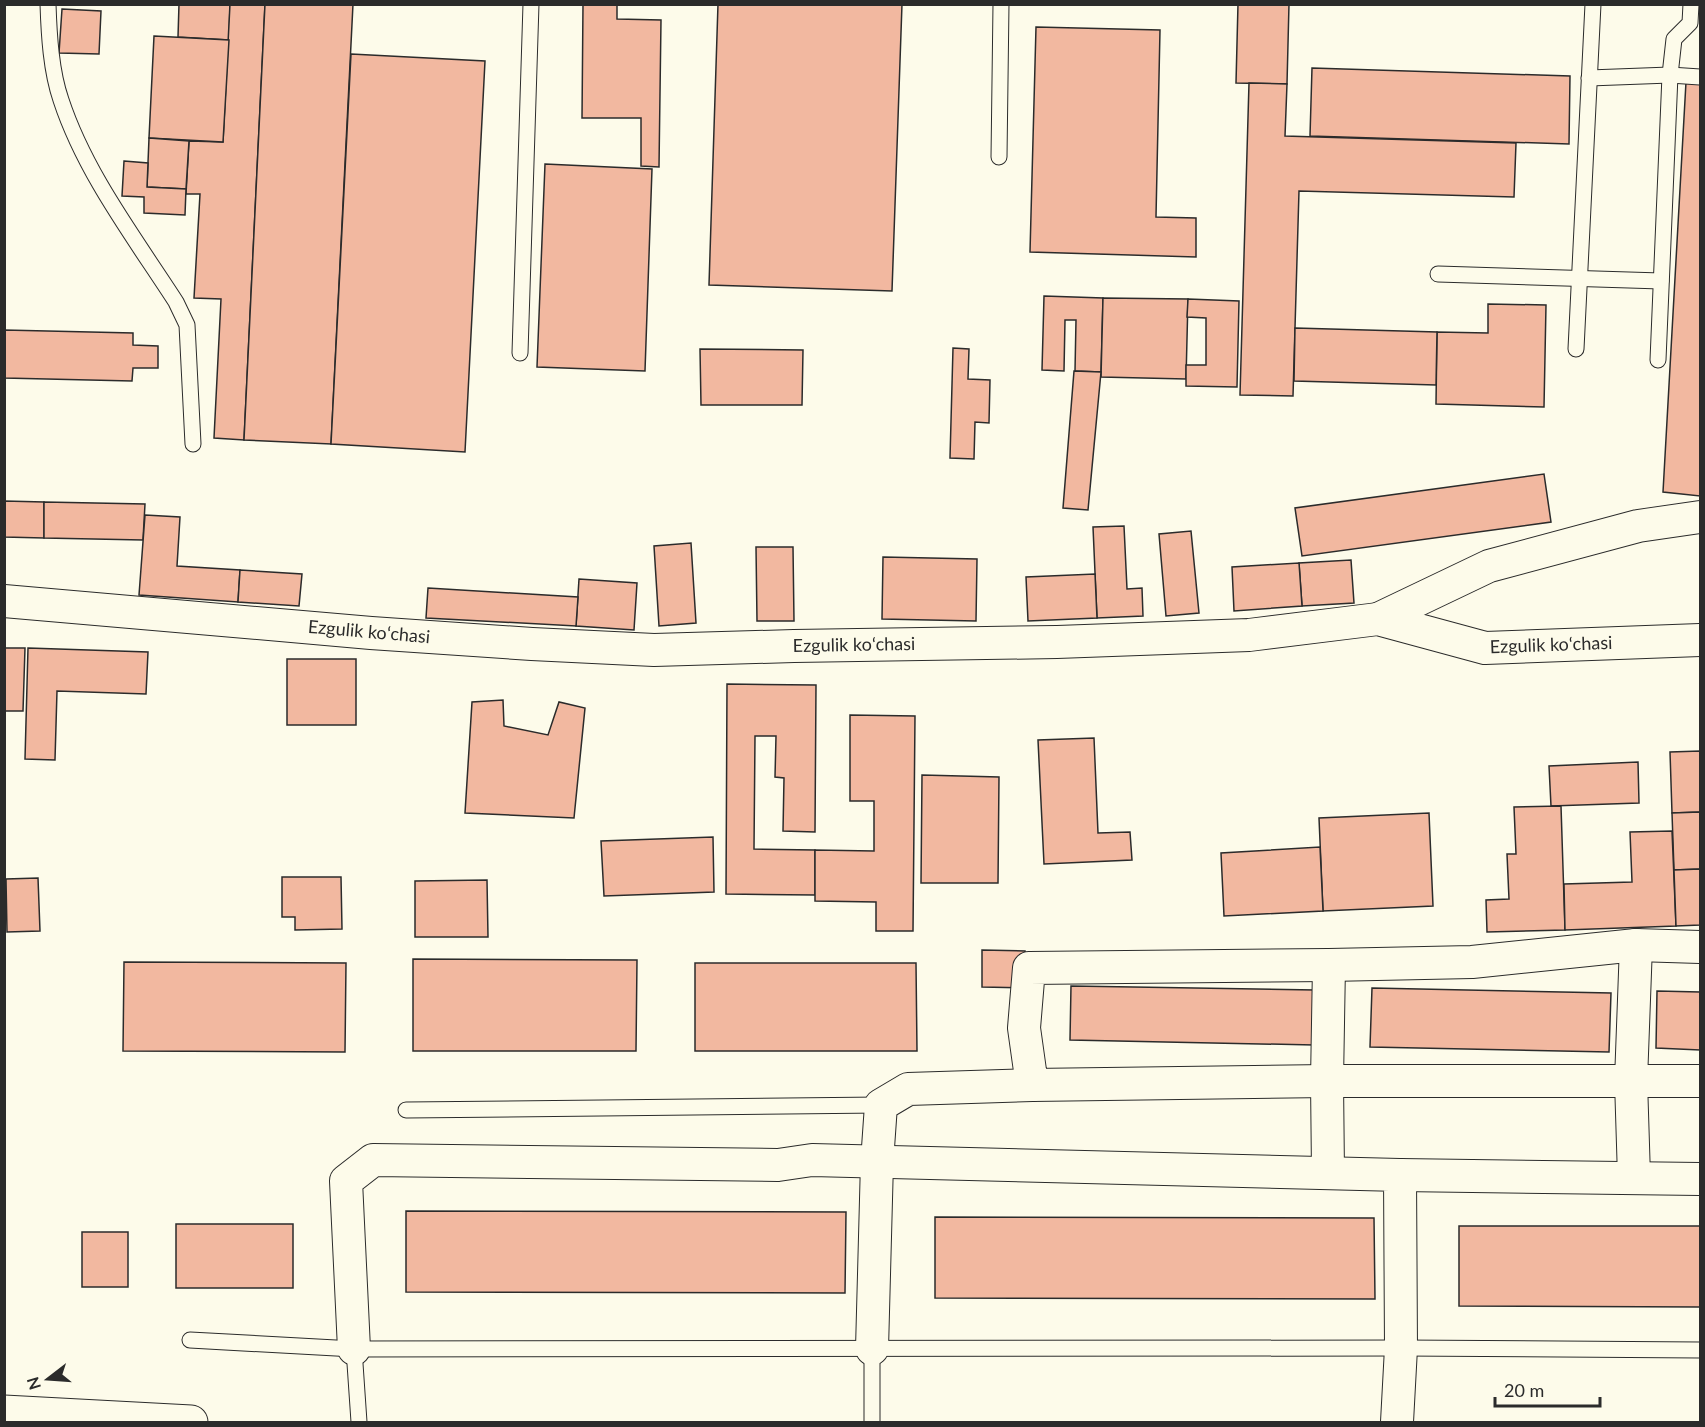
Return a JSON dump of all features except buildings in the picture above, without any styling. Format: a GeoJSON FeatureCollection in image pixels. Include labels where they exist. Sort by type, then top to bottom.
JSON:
{"type":"FeatureCollection","features":[{"type":"Feature","properties":{"kind":"highway"},"geometry":{"type":"LineString","coordinates":[[4,1412],[191,1422]]}},
{"type":"Feature","properties":{"kind":"street"},"geometry":{"type":"LineString","coordinates":[[1378,620],[1489,566],[1638,526],[1701,517]]}},
{"type":"Feature","properties":{"kind":"street","name":"Ezgulik koʻchasi"},"geometry":{"type":"LineString","coordinates":[[4,601],[383,633],[654,650],[1057,642],[1249,635],[1378,620],[1485,648],[1701,640]]}},
{"type":"Feature","properties":{"kind":"street"},"geometry":{"type":"LineString","coordinates":[[1032,1085],[1024,1028],[1029,968],[1472,962],[1636,945],[1701,947]]}},
{"type":"Feature","properties":{"kind":"street"},"geometry":{"type":"LineString","coordinates":[[1634,1177],[1631,1081],[1636,945]]}},
{"type":"Feature","properties":{"kind":"street"},"geometry":{"type":"LineString","coordinates":[[1328,1173],[1329,965]]}},
{"type":"Feature","properties":{"kind":"street"},"geometry":{"type":"LineString","coordinates":[[872,1349],[880,1105],[908,1089],[1032,1085],[1327,1082],[1701,1081]]}},
{"type":"Feature","properties":{"kind":"street"},"geometry":{"type":"LineString","coordinates":[[354,1349],[346,1181],[374,1160],[778,1165],[812,1160],[1400,1175],[1701,1179]]}},
{"type":"Feature","properties":{"kind":"street"},"geometry":{"type":"LineString","coordinates":[[1397,1422],[1401,1348],[1400,1175]]}},
{"type":"Feature","properties":{"kind":"lane"},"geometry":{"type":"LineString","coordinates":[[48,4],[49,38],[60,98],[87,164],[176,302],[187,325],[193,444]]}},
{"type":"Feature","properties":{"kind":"lane"},"geometry":{"type":"LineString","coordinates":[[520,353],[531,4]]}},
{"type":"Feature","properties":{"kind":"lane"},"geometry":{"type":"LineString","coordinates":[[999,157],[1001,4]]}},
{"type":"Feature","properties":{"kind":"lane"},"geometry":{"type":"LineString","coordinates":[[1576,350],[1593,4]]}},
{"type":"Feature","properties":{"kind":"lane"},"geometry":{"type":"LineString","coordinates":[[1658,360],[1670,75],[1674,39],[1690,23],[1691,4]]}},
{"type":"Feature","properties":{"kind":"lane"},"geometry":{"type":"LineString","coordinates":[[1589,78],[1670,75],[1701,77]]}},
{"type":"Feature","properties":{"kind":"lane"},"geometry":{"type":"LineString","coordinates":[[1438,274],[1661,281]]}},
{"type":"Feature","properties":{"kind":"lane"},"geometry":{"type":"LineString","coordinates":[[406,1110],[880,1105]]}},
{"type":"Feature","properties":{"kind":"lane"},"geometry":{"type":"LineString","coordinates":[[190,1340],[354,1349],[1701,1350]]}},
{"type":"Feature","properties":{"kind":"lane"},"geometry":{"type":"LineString","coordinates":[[354,1349],[359,1422]]}},
{"type":"Feature","properties":{"kind":"lane"},"geometry":{"type":"LineString","coordinates":[[872,1349],[872,1422]]}}]}
